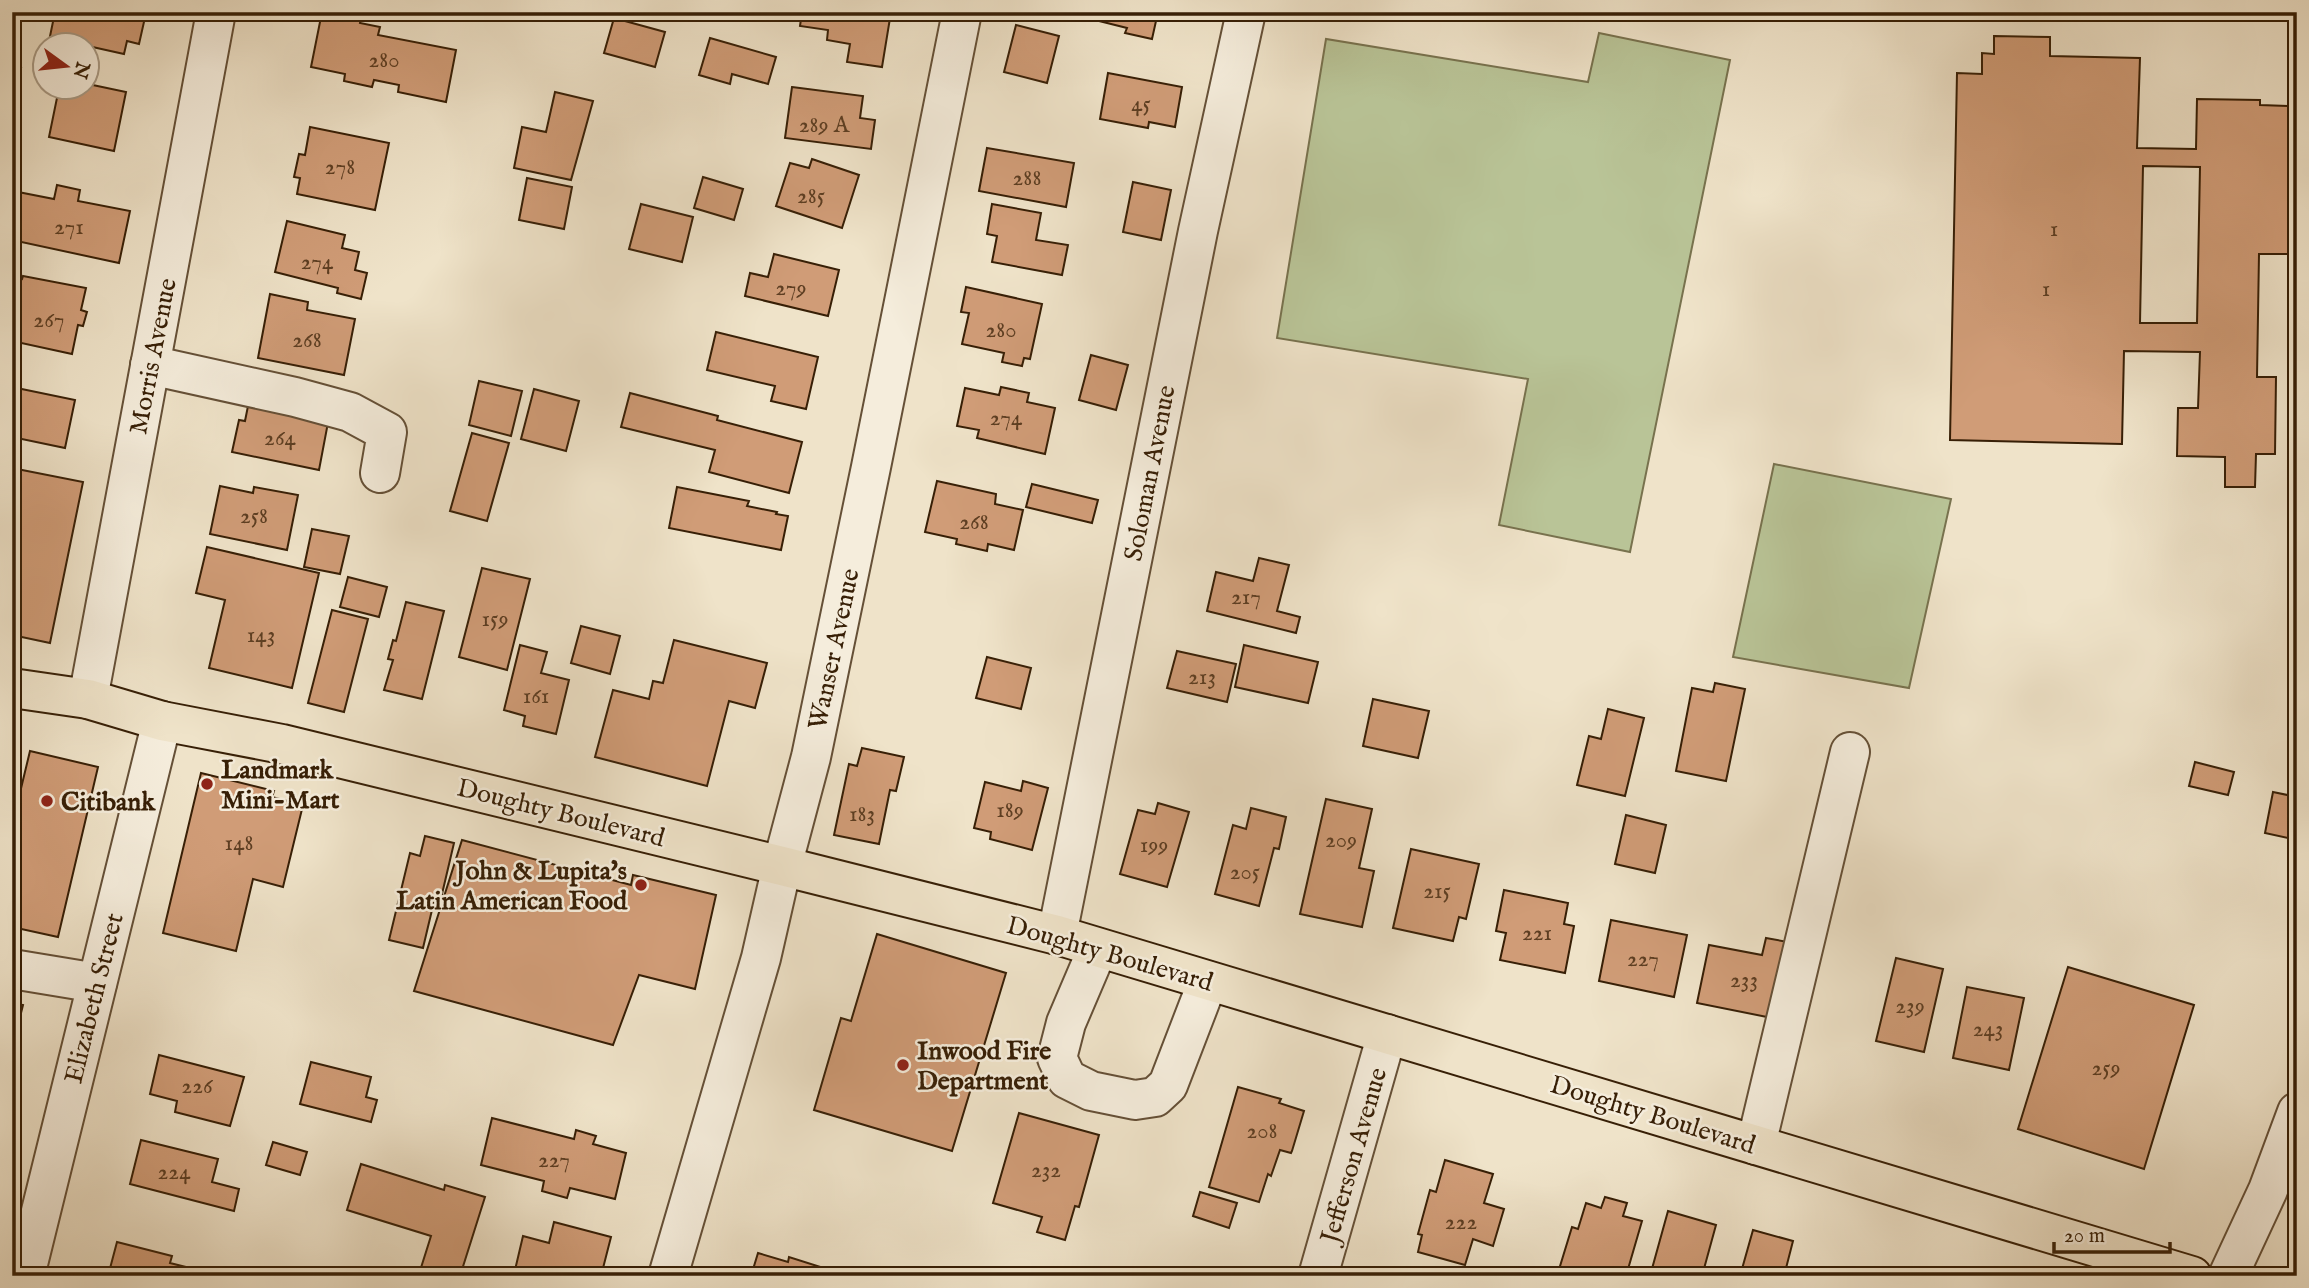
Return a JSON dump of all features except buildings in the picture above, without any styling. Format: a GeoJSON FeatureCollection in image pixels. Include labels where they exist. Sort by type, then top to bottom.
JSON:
{"type":"FeatureCollection","features":[{"type":"Feature","properties":{"kind":"main road","name":"Doughty Boulevard"},"geometry":{"type":"LineString","coordinates":[[12,688],[88,699],[162,721],[282,744],[1057,935],[2192,1276]]}},
{"type":"Feature","properties":{"kind":"street","name":"Morris Avenue"},"geometry":{"type":"LineString","coordinates":[[88,699],[216,12]]}},
{"type":"Feature","properties":{"kind":"street","name":"Wanser Avenue"},"geometry":{"type":"LineString","coordinates":[[668,1276],[761,958],[816,730],[962,12]]}},
{"type":"Feature","properties":{"kind":"street","name":"Soloman Avenue"},"geometry":{"type":"LineString","coordinates":[[1057,935],[1198,231],[1246,12]]}},
{"type":"Feature","properties":{"kind":"street"},"geometry":{"type":"LineString","coordinates":[[150,365],[350,412],[387,432],[380,473]]}},
{"type":"Feature","properties":{"kind":"street","name":"Elizabeth Street"},"geometry":{"type":"LineString","coordinates":[[25,1276],[162,721]]}},
{"type":"Feature","properties":{"kind":"street"},"geometry":{"type":"LineString","coordinates":[[1756,1145],[1850,752]]}},
{"type":"Feature","properties":{"kind":"street"},"geometry":{"type":"LineString","coordinates":[[1098,948],[1066,1023],[1057,1058],[1067,1079],[1091,1091],[1135,1100],[1155,1097],[1168,1085],[1208,981]]}},
{"type":"Feature","properties":{"kind":"street"},"geometry":{"type":"LineString","coordinates":[[12,969],[97,983]]}},
{"type":"Feature","properties":{"kind":"street","name":"Jefferson Avenue"},"geometry":{"type":"LineString","coordinates":[[1318,1276],[1387,1034]]}},
{"type":"Feature","properties":{"kind":"street"},"geometry":{"type":"LineString","coordinates":[[2228,1276],[2268,1189],[2297,1112]]}},
{"type":"Feature","properties":{"kind":"green space"},"geometry":{"type":"Polygon","coordinates":[[[1599,33],[1730,60],[1630,552],[1499,525],[1528,379],[1277,338],[1326,39],[1588,82],[1599,33]]]}},
{"type":"Feature","properties":{"kind":"green space"},"geometry":{"type":"Polygon","coordinates":[[[1774,464],[1951,499],[1909,688],[1733,657],[1774,464]]]}},
{"type":"Feature","properties":{"kind":"place","name":"Landmark Mini-Mart"},"geometry":{"type":"Point","coordinates":[207,784]}},
{"type":"Feature","properties":{"kind":"place","name":"Citibank"},"geometry":{"type":"Point","coordinates":[47,801]}},
{"type":"Feature","properties":{"kind":"place","name":"John & Lupita's Latin American Food"},"geometry":{"type":"Point","coordinates":[641,885]}},
{"type":"Feature","properties":{"kind":"place","name":"Inwood Fire Department"},"geometry":{"type":"Point","coordinates":[903,1065]}}]}
